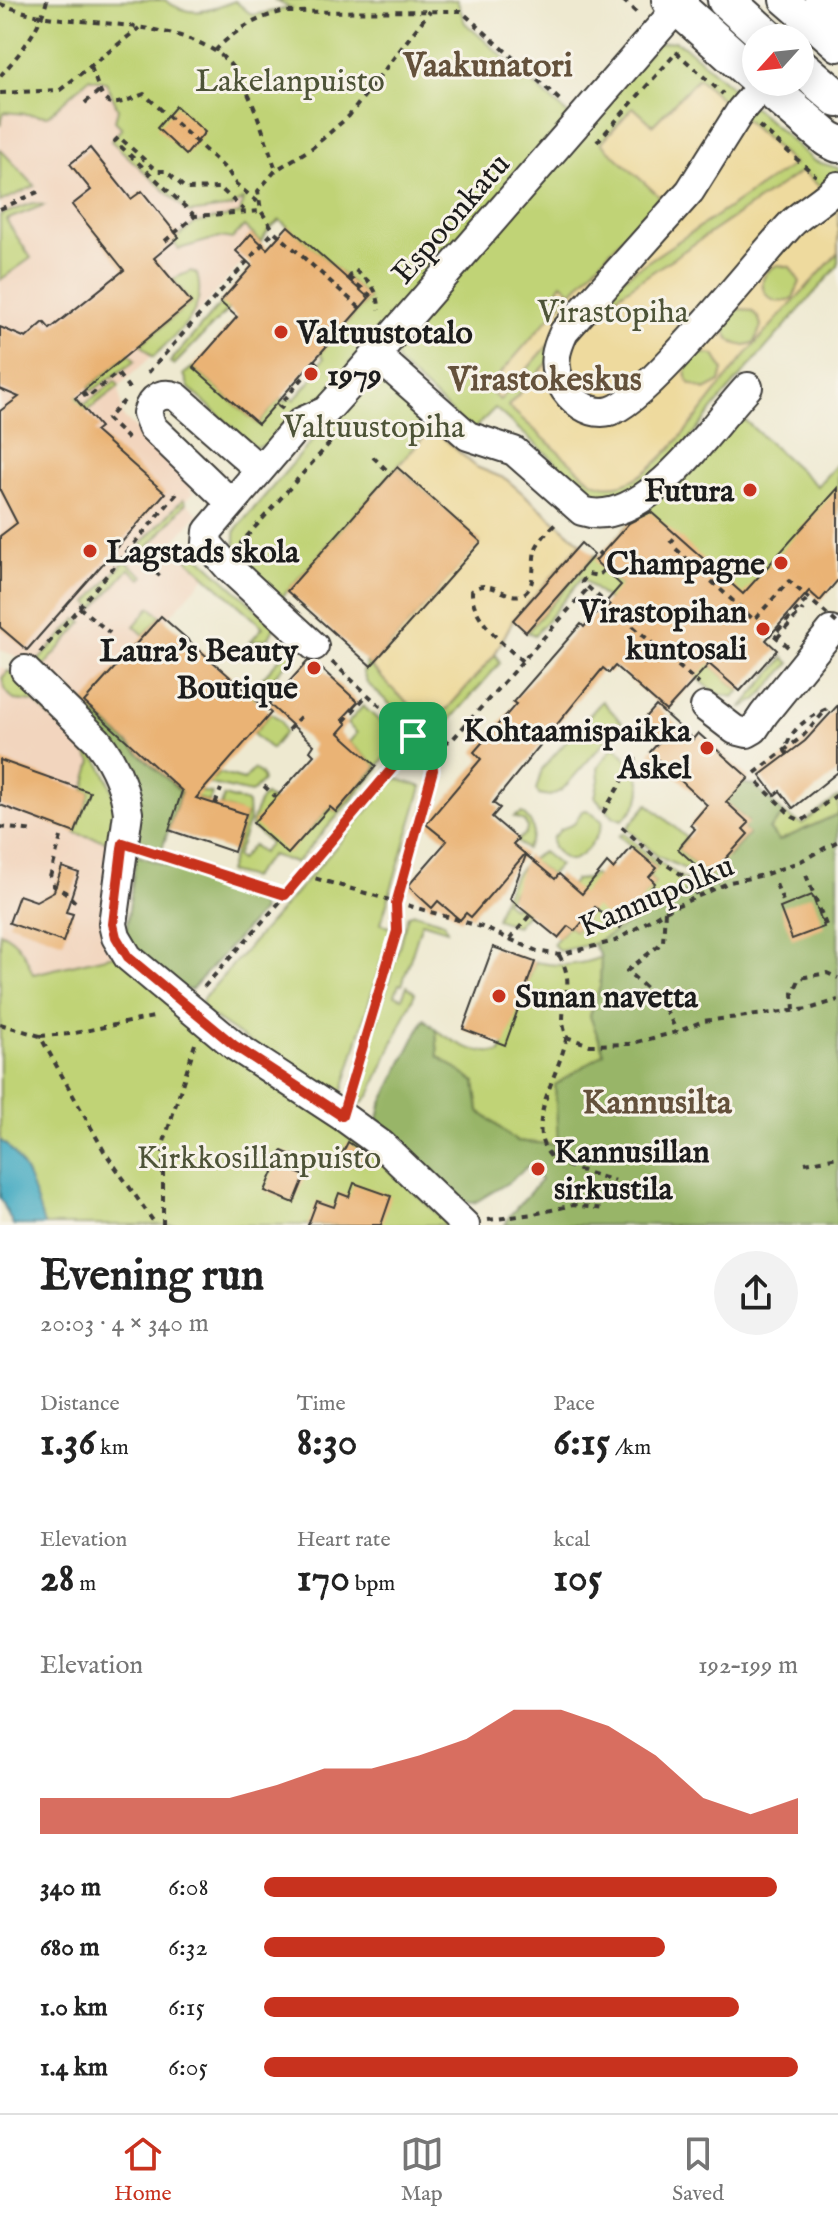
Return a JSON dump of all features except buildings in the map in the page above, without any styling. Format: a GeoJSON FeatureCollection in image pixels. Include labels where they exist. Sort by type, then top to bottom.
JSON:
{"type":"FeatureCollection","features":[{"type":"Feature","properties":{"kind":"main road"},"geometry":{"type":"LineString","coordinates":[[726,0],[753,24]]}},
{"type":"Feature","properties":{"kind":"main road"},"geometry":{"type":"LineString","coordinates":[[677,2],[742,62]]}},
{"type":"Feature","properties":{"kind":"main road"},"geometry":{"type":"LineString","coordinates":[[814,78],[838,99]]}},
{"type":"Feature","properties":{"kind":"main road"},"geometry":{"type":"LineString","coordinates":[[779,96],[828,139],[838,144]]}},
{"type":"Feature","properties":{"kind":"street"},"geometry":{"type":"LineString","coordinates":[[784,0],[838,47]]}},
{"type":"Feature","properties":{"kind":"street"},"geometry":{"type":"LineString","coordinates":[[819,0],[838,17]]}},
{"type":"Feature","properties":{"kind":"street","name":"Espoonkatu"},"geometry":{"type":"LineString","coordinates":[[314,646],[229,568],[207,543],[208,531],[301,422],[326,411],[376,355],[677,2]]}},
{"type":"Feature","properties":{"kind":"street"},"geometry":{"type":"LineString","coordinates":[[751,96],[690,191],[564,332],[554,363],[567,393],[578,404],[594,411],[609,412],[625,404],[659,373],[793,221],[838,186]]}},
{"type":"Feature","properties":{"kind":"street"},"geometry":{"type":"LineString","coordinates":[[376,355],[468,436],[514,451],[582,511],[596,514],[611,513],[658,487],[748,387]]}},
{"type":"Feature","properties":{"kind":"street"},"geometry":{"type":"LineString","coordinates":[[231,503],[152,427],[147,413],[152,402],[162,395],[177,397],[259,469]]}},
{"type":"Feature","properties":{"kind":"street"},"geometry":{"type":"LineString","coordinates":[[703,696],[735,730],[747,733],[754,729],[835,628]]}},
{"type":"Feature","properties":{"kind":"street"},"geometry":{"type":"LineString","coordinates":[[25,670],[107,753],[126,797],[128,813],[113,924],[116,937],[128,957],[194,1014],[278,1076],[382,1145],[471,1223]]}},
{"type":"Feature","properties":{"kind":"path"},"geometry":{"type":"LineString","coordinates":[[11,7],[13,0]]}},
{"type":"Feature","properties":{"kind":"path"},"geometry":{"type":"LineString","coordinates":[[0,76],[43,17],[47,0]]}},
{"type":"Feature","properties":{"kind":"path"},"geometry":{"type":"LineString","coordinates":[[0,4],[43,17],[179,34],[215,51],[232,66],[246,92],[276,170]]}},
{"type":"Feature","properties":{"kind":"path"},"geometry":{"type":"LineString","coordinates":[[360,308],[274,231],[261,211],[258,191],[276,170],[312,148],[349,116],[430,11]]}},
{"type":"Feature","properties":{"kind":"path"},"geometry":{"type":"LineString","coordinates":[[215,51],[240,30],[270,14],[282,12],[461,11],[603,135]]}},
{"type":"Feature","properties":{"kind":"path"},"geometry":{"type":"LineString","coordinates":[[0,93],[60,90],[139,28]]}},
{"type":"Feature","properties":{"kind":"path"},"geometry":{"type":"LineString","coordinates":[[91,67],[107,103],[118,105],[144,94],[259,203]]}},
{"type":"Feature","properties":{"kind":"path"},"geometry":{"type":"LineString","coordinates":[[85,103],[100,90]]}},
{"type":"Feature","properties":{"kind":"path"},"geometry":{"type":"LineString","coordinates":[[195,216],[115,141],[119,137],[157,171],[166,171],[186,189],[220,188],[244,210]]}},
{"type":"Feature","properties":{"kind":"path"},"geometry":{"type":"LineString","coordinates":[[0,209],[38,192]]}},
{"type":"Feature","properties":{"kind":"path"},"geometry":{"type":"LineString","coordinates":[[165,241],[195,216],[261,211]]}},
{"type":"Feature","properties":{"kind":"path"},"geometry":{"type":"LineString","coordinates":[[355,270],[367,278],[379,303],[351,279],[348,280],[355,270]]}},
{"type":"Feature","properties":{"kind":"path"},"geometry":{"type":"LineString","coordinates":[[285,411],[279,406],[308,372],[306,370]]}},
{"type":"Feature","properties":{"kind":"path"},"geometry":{"type":"LineString","coordinates":[[83,392],[87,398],[117,373],[132,392]]}},
{"type":"Feature","properties":{"kind":"path"},"geometry":{"type":"LineString","coordinates":[[242,551],[241,543],[339,433]]}},
{"type":"Feature","properties":{"kind":"path"},"geometry":{"type":"LineString","coordinates":[[373,457],[391,474]]}},
{"type":"Feature","properties":{"kind":"path"},"geometry":{"type":"LineString","coordinates":[[522,661],[488,627],[476,608],[472,591],[485,585],[517,595],[524,594],[531,586],[536,547],[559,519]]}},
{"type":"Feature","properties":{"kind":"path"},"geometry":{"type":"LineString","coordinates":[[670,543],[677,535]]}},
{"type":"Feature","properties":{"kind":"path"},"geometry":{"type":"LineString","coordinates":[[676,549],[754,620],[789,581],[835,628]]}},
{"type":"Feature","properties":{"kind":"path"},"geometry":{"type":"LineString","coordinates":[[129,550],[160,576]]}},
{"type":"Feature","properties":{"kind":"path"},"geometry":{"type":"LineString","coordinates":[[604,570],[598,576],[588,574],[582,582],[703,696]]}},
{"type":"Feature","properties":{"kind":"path"},"geometry":{"type":"LineString","coordinates":[[314,646],[413,736],[431,745],[451,741],[589,587]]}},
{"type":"Feature","properties":{"kind":"path"},"geometry":{"type":"LineString","coordinates":[[788,647],[774,635],[807,596]]}},
{"type":"Feature","properties":{"kind":"path"},"geometry":{"type":"LineString","coordinates":[[79,607],[110,633]]}},
{"type":"Feature","properties":{"kind":"path"},"geometry":{"type":"LineString","coordinates":[[777,638],[803,609]]}},
{"type":"Feature","properties":{"kind":"path"},"geometry":{"type":"LineString","coordinates":[[344,721],[367,695]]}},
{"type":"Feature","properties":{"kind":"path"},"geometry":{"type":"LineString","coordinates":[[755,773],[786,753],[829,711],[814,715],[799,726],[788,740],[786,753]]}},
{"type":"Feature","properties":{"kind":"path"},"geometry":{"type":"LineString","coordinates":[[288,730],[302,715]]}},
{"type":"Feature","properties":{"kind":"path"},"geometry":{"type":"LineString","coordinates":[[792,721],[799,726]]}},
{"type":"Feature","properties":{"kind":"path"},"geometry":{"type":"LineString","coordinates":[[163,1225],[163,1145],[194,1014],[285,895],[401,758],[413,736]]}},
{"type":"Feature","properties":{"kind":"path"},"geometry":{"type":"LineString","coordinates":[[342,1116],[397,931],[396,904],[433,770],[431,745]]}},
{"type":"Feature","properties":{"kind":"path"},"geometry":{"type":"LineString","coordinates":[[603,813],[636,758]]}},
{"type":"Feature","properties":{"kind":"path"},"geometry":{"type":"LineString","coordinates":[[758,783],[793,817],[802,821],[838,794]]}},
{"type":"Feature","properties":{"kind":"path"},"geometry":{"type":"LineString","coordinates":[[264,786],[276,797]]}},
{"type":"Feature","properties":{"kind":"path"},"geometry":{"type":"LineString","coordinates":[[215,804],[221,789]]}},
{"type":"Feature","properties":{"kind":"path"},"geometry":{"type":"LineString","coordinates":[[0,827],[34,831]]}},
{"type":"Feature","properties":{"kind":"path"},"geometry":{"type":"LineString","coordinates":[[622,827],[655,857],[688,879],[698,897]]}},
{"type":"Feature","properties":{"kind":"path"},"geometry":{"type":"LineString","coordinates":[[61,837],[50,877],[54,886],[78,905]]}},
{"type":"Feature","properties":{"kind":"path","name":"Kannupolku"},"geometry":{"type":"LineString","coordinates":[[304,875],[482,927],[537,951],[559,955],[615,941],[665,911],[730,882],[764,875],[801,861],[838,841]]}},
{"type":"Feature","properties":{"kind":"path"},"geometry":{"type":"LineString","coordinates":[[123,843],[285,895]]}},
{"type":"Feature","properties":{"kind":"path"},"geometry":{"type":"LineString","coordinates":[[806,875],[826,925]]}},
{"type":"Feature","properties":{"kind":"path"},"geometry":{"type":"LineString","coordinates":[[776,884],[785,906]]}},
{"type":"Feature","properties":{"kind":"path"},"geometry":{"type":"LineString","coordinates":[[665,911],[663,942],[627,971],[662,1002],[677,1032]]}},
{"type":"Feature","properties":{"kind":"path"},"geometry":{"type":"LineString","coordinates":[[510,939],[530,915]]}},
{"type":"Feature","properties":{"kind":"path"},"geometry":{"type":"LineString","coordinates":[[559,955],[568,970],[569,989],[563,1021],[566,1037],[540,1117],[545,1144],[557,1162],[615,1181]]}},
{"type":"Feature","properties":{"kind":"path"},"geometry":{"type":"LineString","coordinates":[[794,1011],[793,993],[800,978],[827,973],[838,978]]}},
{"type":"Feature","properties":{"kind":"path"},"geometry":{"type":"LineString","coordinates":[[566,1037],[590,1045],[629,1044],[677,1032],[703,1021],[809,1009],[838,1000]]}},
{"type":"Feature","properties":{"kind":"path"},"geometry":{"type":"LineString","coordinates":[[0,1024],[40,1036],[70,1034],[168,1014],[194,1014]]}},
{"type":"Feature","properties":{"kind":"path"},"geometry":{"type":"LineString","coordinates":[[40,1036],[104,1151],[156,1225]]}},
{"type":"Feature","properties":{"kind":"path"},"geometry":{"type":"LineString","coordinates":[[805,1163],[838,1157]]}},
{"type":"Feature","properties":{"kind":"path"},"geometry":{"type":"LineString","coordinates":[[471,1223],[502,1220],[573,1205],[605,1209]]}},
{"type":"Feature","properties":{"kind":"shaded area"},"geometry":{"type":"Polygon","coordinates":[[[89,78],[106,82],[245,182],[241,214],[270,228],[187,324],[119,386],[122,416],[194,482],[189,488],[193,493],[185,501],[198,514],[172,543],[206,576],[166,620],[161,616],[77,710],[21,658],[0,650],[0,112],[48,116],[89,78]]]}},
{"type":"Feature","properties":{"kind":"shaded area"},"geometry":{"type":"Polygon","coordinates":[[[0,667],[23,678],[90,746],[110,842],[106,865],[118,954],[33,974],[0,932],[0,667]]]}},
{"type":"Feature","properties":{"kind":"green space"},"geometry":{"type":"Polygon","coordinates":[[[0,0],[165,0],[191,11],[216,8],[235,1],[252,15],[291,8],[274,0],[457,0],[465,23],[570,116],[349,364],[375,377],[383,377],[437,422],[281,598],[255,577],[241,560],[235,541],[236,529],[328,423],[254,447],[189,388],[184,374],[193,367],[258,424],[280,398],[285,402],[290,397],[294,400],[315,376],[312,373],[324,358],[320,353],[369,298],[280,220],[261,242],[244,226],[232,239],[220,237],[179,249],[172,241],[196,223],[240,214],[243,199],[232,207],[189,213],[111,141],[122,128],[115,121],[118,109],[106,82],[89,78],[48,116],[4,112],[0,126],[0,0]]]}},
{"type":"Feature","properties":{"kind":"green space","name":"Virastopiha"},"geometry":{"type":"Polygon","coordinates":[[[674,41],[719,76],[814,161],[838,168],[838,266],[725,394],[671,462],[620,496],[607,498],[591,493],[495,408],[472,431],[398,363],[392,342],[657,44],[674,41]]]}},
{"type":"Feature","properties":{"kind":"green space"},"geometry":{"type":"Polygon","coordinates":[[[0,149],[35,186],[0,202],[0,149]]]}},
{"type":"Feature","properties":{"kind":"green space"},"geometry":{"type":"Polygon","coordinates":[[[33,203],[44,205],[6,220],[31,258],[0,280],[0,215],[33,203]]]}},
{"type":"Feature","properties":{"kind":"green space"},"geometry":{"type":"Polygon","coordinates":[[[191,271],[197,274],[199,287],[194,311],[153,357],[141,344],[191,302],[173,279],[191,271]]]}},
{"type":"Feature","properties":{"kind":"green space"},"geometry":{"type":"Polygon","coordinates":[[[241,280],[249,288],[174,365],[170,362],[241,280]]]}},
{"type":"Feature","properties":{"kind":"green space"},"geometry":{"type":"Polygon","coordinates":[[[129,353],[135,361],[92,391],[89,387],[129,353]]]}},
{"type":"Feature","properties":{"kind":"green space"},"geometry":{"type":"Polygon","coordinates":[[[65,380],[84,405],[115,381],[119,386],[88,410],[81,410],[65,380]]]}},
{"type":"Feature","properties":{"kind":"green space"},"geometry":{"type":"Polygon","coordinates":[[[740,416],[817,486],[838,463],[838,516],[739,609],[649,529],[608,573],[740,691],[733,697],[715,693],[582,578],[535,635],[527,632],[595,555],[600,557],[630,519],[740,416]]]}},
{"type":"Feature","properties":{"kind":"green space"},"geometry":{"type":"Polygon","coordinates":[[[183,499],[186,503],[146,550],[140,545],[183,499]]]}},
{"type":"Feature","properties":{"kind":"green space"},"geometry":{"type":"Polygon","coordinates":[[[196,554],[275,626],[269,638],[250,642],[263,627],[187,559],[196,554]]]}},
{"type":"Feature","properties":{"kind":"green space"},"geometry":{"type":"Polygon","coordinates":[[[125,561],[144,576],[141,579],[129,569],[94,609],[88,602],[125,561]]]}},
{"type":"Feature","properties":{"kind":"green space"},"geometry":{"type":"Polygon","coordinates":[[[150,607],[161,616],[144,635],[134,626],[150,607]]]}},
{"type":"Feature","properties":{"kind":"green space"},"geometry":{"type":"Polygon","coordinates":[[[77,619],[83,622],[43,667],[37,662],[77,619]]]}},
{"type":"Feature","properties":{"kind":"green space"},"geometry":{"type":"Polygon","coordinates":[[[293,644],[299,649],[196,764],[213,779],[219,773],[244,780],[254,769],[261,774],[263,781],[251,793],[211,784],[190,775],[185,790],[212,793],[209,802],[181,792],[170,780],[293,644]]]}},
{"type":"Feature","properties":{"kind":"green space"},"geometry":{"type":"Polygon","coordinates":[[[494,656],[500,663],[445,726],[434,731],[411,724],[367,683],[363,673],[366,662],[413,708],[447,709],[494,656]]]}},
{"type":"Feature","properties":{"kind":"green space"},"geometry":{"type":"Polygon","coordinates":[[[784,658],[790,663],[757,700],[741,708],[784,658]]]}},
{"type":"Feature","properties":{"kind":"green space"},"geometry":{"type":"Polygon","coordinates":[[[8,671],[54,707],[97,760],[107,777],[116,806],[110,842],[75,833],[90,792],[84,790],[92,761],[68,733],[34,702],[14,700],[6,691],[2,678],[8,671]]]}},
{"type":"Feature","properties":{"kind":"green space"},"geometry":{"type":"Polygon","coordinates":[[[69,689],[181,792],[162,849],[129,837],[133,811],[66,692],[69,689]]]}},
{"type":"Feature","properties":{"kind":"green space"},"geometry":{"type":"Polygon","coordinates":[[[602,701],[622,722],[562,790],[550,796],[539,794],[536,790],[542,769],[602,701]]]}},
{"type":"Feature","properties":{"kind":"green space"},"geometry":{"type":"Polygon","coordinates":[[[363,706],[398,738],[394,742],[397,745],[377,767],[349,742],[357,733],[347,724],[363,706]]]}},
{"type":"Feature","properties":{"kind":"green space"},"geometry":{"type":"Polygon","coordinates":[[[271,713],[281,721],[285,732],[271,749],[253,734],[271,713]]]}},
{"type":"Feature","properties":{"kind":"green space"},"geometry":{"type":"Polygon","coordinates":[[[614,746],[637,773],[641,791],[632,810],[622,820],[614,817],[607,810],[609,806],[606,804],[604,807],[595,797],[598,767],[614,746]]]}},
{"type":"Feature","properties":{"kind":"green space"},"geometry":{"type":"Polygon","coordinates":[[[377,767],[379,769],[296,863],[271,855],[251,878],[228,872],[246,815],[221,806],[224,796],[248,803],[249,821],[236,857],[240,860],[253,845],[262,853],[270,843],[251,826],[259,802],[265,795],[309,831],[330,807],[336,812],[377,767]]]}},
{"type":"Feature","properties":{"kind":"green space"},"geometry":{"type":"Polygon","coordinates":[[[396,778],[422,787],[381,923],[391,928],[341,1097],[333,1099],[204,1011],[202,1000],[396,778]]]}},
{"type":"Feature","properties":{"kind":"green space"},"geometry":{"type":"Polygon","coordinates":[[[736,783],[754,785],[784,814],[769,829],[779,841],[838,814],[838,1225],[505,1225],[541,1180],[529,1165],[509,1182],[474,1203],[456,1201],[381,1134],[378,1119],[381,1105],[424,1019],[436,1030],[438,1056],[475,1082],[479,1111],[516,1141],[558,1145],[555,1085],[604,1053],[590,1016],[600,987],[601,957],[593,944],[701,883],[709,877],[721,852],[728,857],[748,835],[743,829],[748,822],[715,793],[736,783]]]}},
{"type":"Feature","properties":{"kind":"green space"},"geometry":{"type":"Polygon","coordinates":[[[838,797],[838,814],[779,841],[769,829],[784,814],[802,824],[838,797]]]}},
{"type":"Feature","properties":{"kind":"green space"},"geometry":{"type":"Polygon","coordinates":[[[648,804],[687,838],[678,849],[709,877],[701,883],[683,868],[657,856],[627,828],[648,804]]]}},
{"type":"Feature","properties":{"kind":"green space"},"geometry":{"type":"Polygon","coordinates":[[[587,810],[602,821],[599,832],[580,856],[565,859],[553,848],[552,839],[561,829],[574,824],[582,811],[587,810]]]}},
{"type":"Feature","properties":{"kind":"green space"},"geometry":{"type":"Polygon","coordinates":[[[522,813],[533,830],[526,849],[516,841],[527,830],[524,821],[514,817],[522,813]]]}},
{"type":"Feature","properties":{"kind":"green space"},"geometry":{"type":"Polygon","coordinates":[[[624,833],[685,880],[690,889],[593,944],[559,951],[553,944],[568,926],[575,931],[586,917],[581,912],[571,885],[575,880],[587,879],[593,874],[601,881],[620,927],[632,913],[625,908],[638,903],[655,883],[649,877],[657,867],[619,836],[624,833]]]}},
{"type":"Feature","properties":{"kind":"green space"},"geometry":{"type":"Polygon","coordinates":[[[543,852],[559,865],[550,875],[536,864],[505,901],[513,908],[517,904],[528,913],[516,926],[496,919],[507,889],[518,871],[543,852]]]}},
{"type":"Feature","properties":{"kind":"green space"},"geometry":{"type":"Polygon","coordinates":[[[136,855],[256,896],[262,911],[191,990],[183,989],[125,940],[136,855]]]}},
{"type":"Feature","properties":{"kind":"green space"},"geometry":{"type":"Polygon","coordinates":[[[415,913],[444,922],[447,930],[422,922],[402,985],[399,984],[395,995],[402,998],[407,986],[415,993],[370,1095],[356,1108],[352,1105],[408,915],[415,913]]]}},
{"type":"Feature","properties":{"kind":"green space","name":"Kirkkosillanpuisto"},"geometry":{"type":"Polygon","coordinates":[[[0,932],[17,944],[33,974],[118,954],[323,1110],[450,1225],[44,1225],[21,1167],[0,1140],[0,932]]]}},
{"type":"Feature","properties":{"kind":"green space"},"geometry":{"type":"Polygon","coordinates":[[[601,957],[600,987],[590,1016],[604,1053],[559,1145],[516,1141],[479,1111],[475,1082],[438,1056],[436,1030],[466,1047],[500,1053],[535,962],[569,965],[601,957]]]}},
{"type":"Feature","properties":{"kind":"sand"},"geometry":{"type":"Polygon","coordinates":[[[698,78],[794,164],[605,290],[573,317],[500,400],[487,389],[566,298],[558,289],[562,283],[572,292],[660,197],[601,143],[633,107],[653,125],[698,78]]]}},
{"type":"Feature","properties":{"kind":"sand"},"geometry":{"type":"Polygon","coordinates":[[[802,171],[838,203],[838,253],[757,342],[665,454],[641,475],[616,485],[603,485],[590,480],[508,406],[596,310],[802,171]],[[778,265],[764,276],[763,284],[768,297],[783,301],[793,298],[800,282],[790,267],[778,265]],[[744,309],[731,314],[725,328],[731,340],[745,345],[755,342],[761,326],[757,315],[744,309]],[[701,353],[692,358],[686,369],[689,383],[705,390],[720,382],[723,370],[714,355],[701,353]]]}},
{"type":"Feature","properties":{"kind":"sand"},"geometry":{"type":"Polygon","coordinates":[[[432,428],[476,467],[506,479],[581,543],[513,620],[494,656],[447,709],[435,712],[424,711],[404,700],[371,666],[480,542],[397,467],[432,428]]]}},
{"type":"Feature","properties":{"kind":"water"},"geometry":{"type":"Polygon","coordinates":[[[0,1140],[23,1167],[44,1225],[13,1225],[0,1197],[0,1140]]]}},
{"type":"Feature","properties":{"kind":"place","name":"Valtuustotalo"},"geometry":{"type":"Point","coordinates":[281,332]}},
{"type":"Feature","properties":{"kind":"place","name":"1979"},"geometry":{"type":"Point","coordinates":[311,374]}},
{"type":"Feature","properties":{"kind":"place","name":"Futura"},"geometry":{"type":"Point","coordinates":[750,490]}},
{"type":"Feature","properties":{"kind":"place","name":"Lagstads skola"},"geometry":{"type":"Point","coordinates":[90,551]}},
{"type":"Feature","properties":{"kind":"place","name":"Champagne"},"geometry":{"type":"Point","coordinates":[781,563]}},
{"type":"Feature","properties":{"kind":"place","name":"Virastopihan kuntosali"},"geometry":{"type":"Point","coordinates":[763,629]}},
{"type":"Feature","properties":{"kind":"place","name":"Laura's Beauty Boutique"},"geometry":{"type":"Point","coordinates":[314,668]}},
{"type":"Feature","properties":{"kind":"place","name":"Kohtaamispaikka Askel"},"geometry":{"type":"Point","coordinates":[707,748]}},
{"type":"Feature","properties":{"kind":"place","name":"Sunan navetta"},"geometry":{"type":"Point","coordinates":[499,996]}},
{"type":"Feature","properties":{"kind":"place","name":"Kannusillan sirkustila"},"geometry":{"type":"Point","coordinates":[538,1169]}},
{"type":"Feature","properties":{"kind":"district","name":"Vaakunatori"},"geometry":{"type":"Point","coordinates":[488,64]}},
{"type":"Feature","properties":{"kind":"district","name":"Virastokeskus"},"geometry":{"type":"Point","coordinates":[545,378]}},
{"type":"Feature","properties":{"kind":"district","name":"Kannusilta"},"geometry":{"type":"Point","coordinates":[657,1101]}},
{"type":"Feature","properties":{"kind":"route"},"geometry":{"type":"LineString","coordinates":[[413,736],[431,745],[433,770],[396,904],[397,931],[342,1116],[235,1046],[128,957],[116,937],[113,924],[122,848],[123,843],[285,895],[401,758],[413,736]]}},
{"type":"Feature","properties":{"kind":"park label","name":"Lakelanpuisto"},"geometry":{"type":"Point","coordinates":[290,80]}},
{"type":"Feature","properties":{"kind":"park label","name":"Valtuustopiha"},"geometry":{"type":"Point","coordinates":[374,426]}}]}
